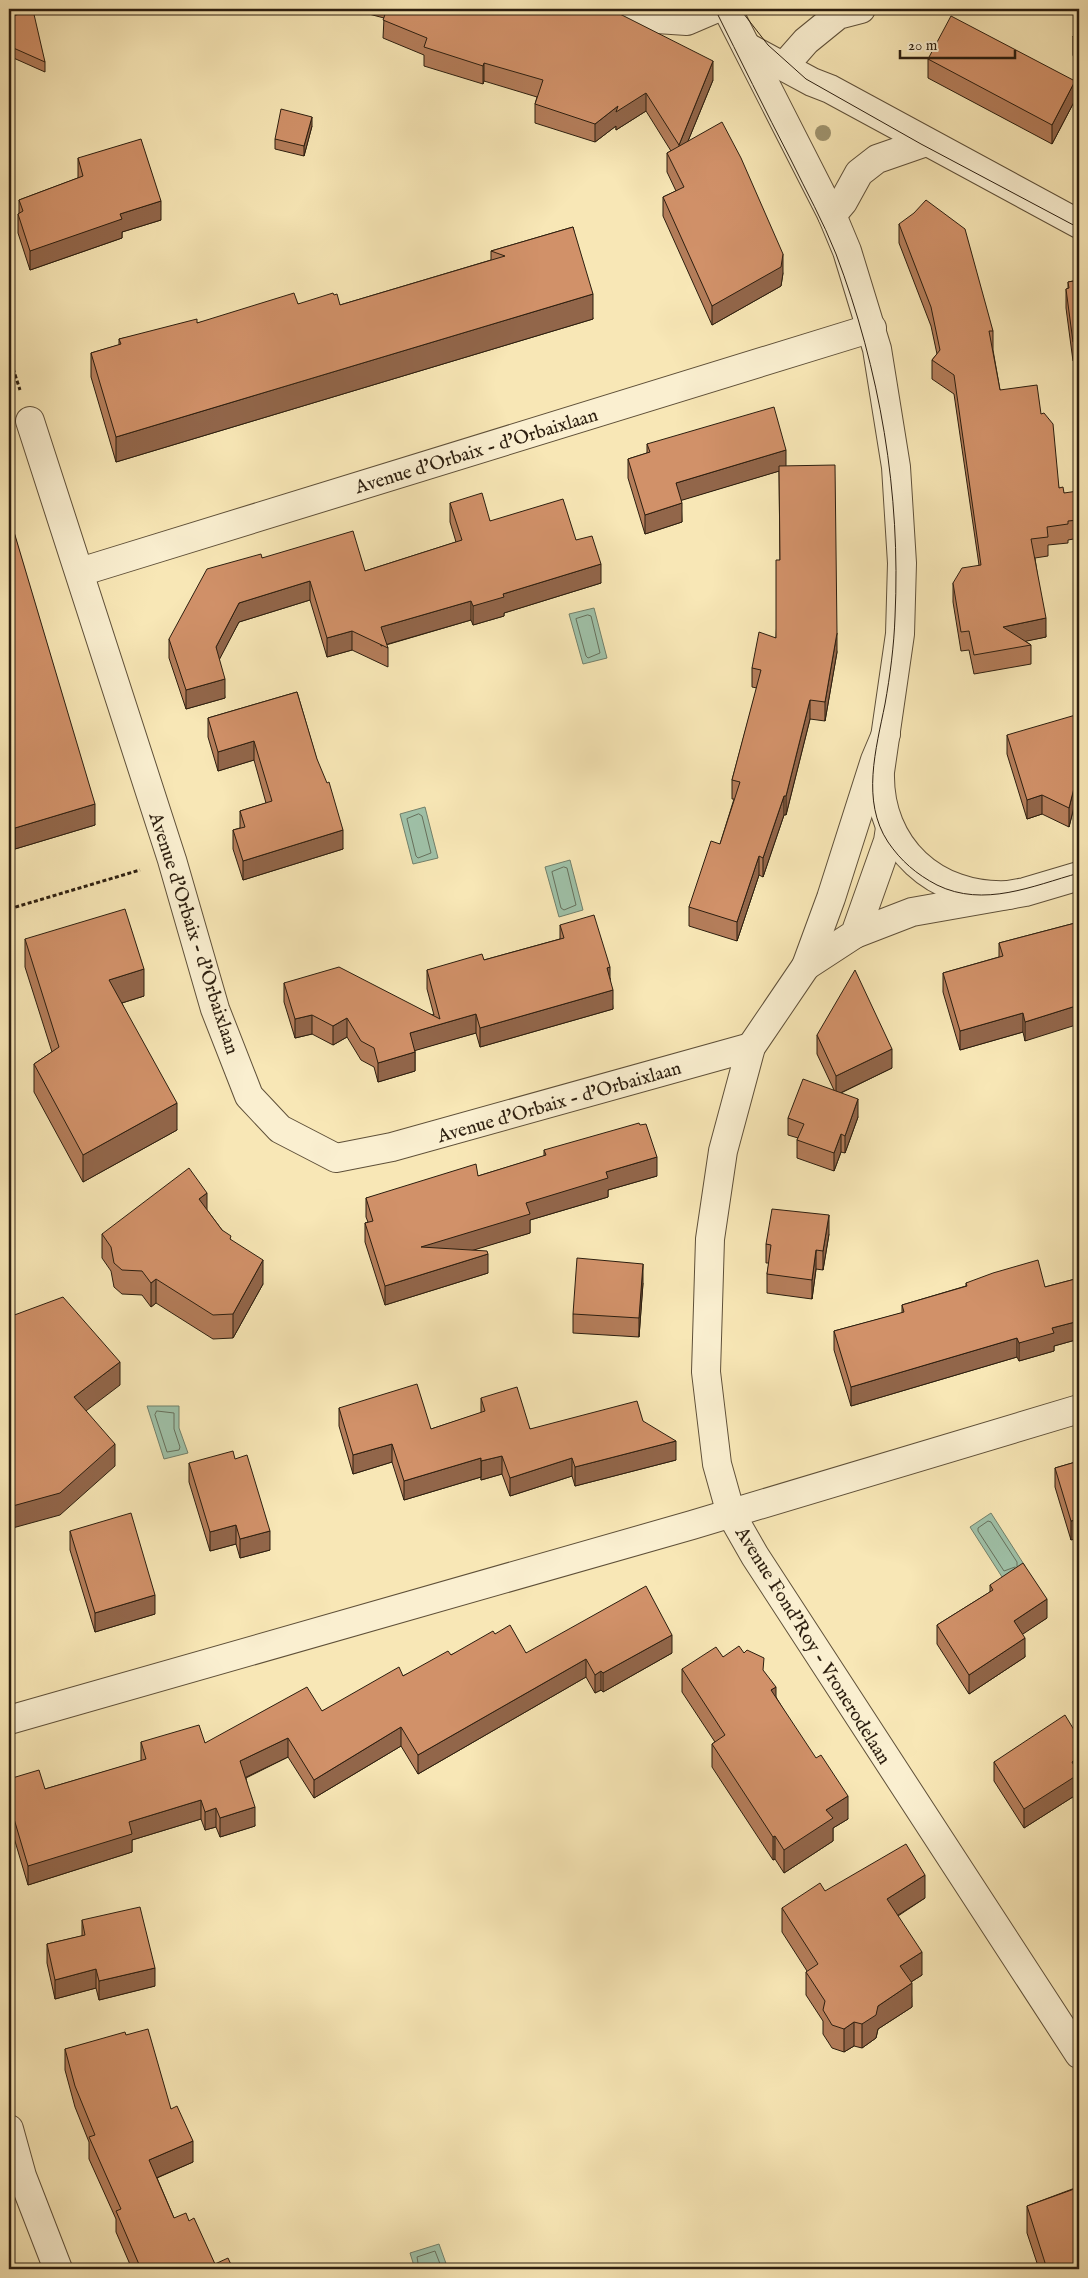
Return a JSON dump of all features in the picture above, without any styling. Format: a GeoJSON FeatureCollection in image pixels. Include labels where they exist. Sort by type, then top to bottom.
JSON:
{"type":"FeatureCollection","features":[{"type":"Feature","properties":{"kind":"street"},"geometry":{"type":"LineString","coordinates":[[634,9],[657,19],[687,21],[715,9]]}},
{"type":"Feature","properties":{"kind":"street","name":"Avenue Fond'Roy - Vronerodelaan"},"geometry":{"type":"LineString","coordinates":[[726,9],[832,214],[847,252],[872,328],[892,436],[901,531],[902,570],[900,634],[881,762],[880,788],[882,804],[890,828],[904,852],[928,874],[956,887],[989,896],[1009,895]]}},
{"type":"Feature","properties":{"kind":"street"},"geometry":{"type":"LineString","coordinates":[[784,66],[806,41],[838,15],[861,9]]}},
{"type":"Feature","properties":{"kind":"street"},"geometry":{"type":"LineString","coordinates":[[747,47],[1079,224]]}},
{"type":"Feature","properties":{"kind":"street"},"geometry":{"type":"LineString","coordinates":[[832,214],[843,202],[859,173],[877,159],[926,142]]}},
{"type":"Feature","properties":{"kind":"street","name":"Avenue d'Orbaix - d'Orbaixlaan"},"geometry":{"type":"LineString","coordinates":[[80,572],[872,328]]}},
{"type":"Feature","properties":{"kind":"street","name":"Avenue d'Orbaix - d'Orbaixlaan"},"geometry":{"type":"LineString","coordinates":[[30,421],[172,860],[215,1009],[249,1096],[280,1129],[336,1158],[392,1147],[750,1047]]}},
{"type":"Feature","properties":{"kind":"street","name":"Avenue Fond'Roy - Vronerodelaan"},"geometry":{"type":"LineString","coordinates":[[886,734],[875,760],[831,898],[806,966],[750,1047],[723,1151],[710,1239],[706,1372],[717,1464],[731,1514],[755,1556],[1079,2054]]}},
{"type":"Feature","properties":{"kind":"street"},"geometry":{"type":"LineString","coordinates":[[855,934],[888,841],[890,828]]}},
{"type":"Feature","properties":{"kind":"street"},"geometry":{"type":"LineString","coordinates":[[1009,895],[1079,876]]}},
{"type":"Feature","properties":{"kind":"street","name":"Avenue Fond'Roy - Vronerodelaan"},"geometry":{"type":"LineString","coordinates":[[806,966],[855,934],[912,912],[1009,895]]}},
{"type":"Feature","properties":{"kind":"street"},"geometry":{"type":"LineString","coordinates":[[9,1720],[731,1514],[1079,1409]]}},
{"type":"Feature","properties":{"kind":"street"},"geometry":{"type":"LineString","coordinates":[[9,2129],[22,2176],[58,2269]]}},
{"type":"Feature","properties":{"kind":"path"},"geometry":{"type":"LineString","coordinates":[[9,356],[21,392]]}},
{"type":"Feature","properties":{"kind":"path"},"geometry":{"type":"LineString","coordinates":[[9,909],[172,860]]}},
{"type":"Feature","properties":{"kind":"water"},"geometry":{"type":"Polygon","coordinates":[[[594,608],[607,658],[583,664],[569,614],[594,608]]]}},
{"type":"Feature","properties":{"kind":"water"},"geometry":{"type":"Polygon","coordinates":[[[425,807],[438,858],[413,864],[400,814],[425,807]]]}},
{"type":"Feature","properties":{"kind":"water"},"geometry":{"type":"Polygon","coordinates":[[[570,860],[583,910],[559,917],[545,867],[570,860]]]}},
{"type":"Feature","properties":{"kind":"water"},"geometry":{"type":"Polygon","coordinates":[[[147,1406],[179,1406],[179,1428],[188,1453],[164,1459],[147,1406]]]}},
{"type":"Feature","properties":{"kind":"water"},"geometry":{"type":"Polygon","coordinates":[[[991,1513],[1025,1566],[1004,1580],[970,1527],[991,1513]]]}},
{"type":"Feature","properties":{"kind":"water"},"geometry":{"type":"Polygon","coordinates":[[[439,2244],[448,2269],[415,2269],[410,2253],[439,2244]]]}},
{"type":"Feature","properties":{"kind":"building"},"geometry":{"type":"Polygon","coordinates":[[[387,9],[610,9],[713,61],[679,145],[646,93],[616,112],[618,106],[595,124],[535,104],[543,80],[484,63],[483,66],[424,47],[427,38],[383,20],[387,9]]]}},
{"type":"Feature","properties":{"kind":"building"},"geometry":{"type":"Polygon","coordinates":[[[33,10],[45,62],[9,46],[9,17],[33,10]]]}},
{"type":"Feature","properties":{"kind":"building"},"geometry":{"type":"Polygon","coordinates":[[[951,16],[1075,81],[1052,125],[928,59],[951,16]]]}},
{"type":"Feature","properties":{"kind":"building"},"geometry":{"type":"Polygon","coordinates":[[[1079,33],[1079,55],[1073,36],[1079,33]]]}},
{"type":"Feature","properties":{"kind":"building"},"geometry":{"type":"Polygon","coordinates":[[[1079,96],[1079,107],[1074,100],[1079,96]]]}},
{"type":"Feature","properties":{"kind":"building"},"geometry":{"type":"Polygon","coordinates":[[[281,109],[312,117],[304,146],[275,139],[281,109]]]}},
{"type":"Feature","properties":{"kind":"building"},"geometry":{"type":"Polygon","coordinates":[[[722,122],[741,158],[783,254],[781,267],[712,306],[663,197],[684,187],[667,153],[722,122]]]}},
{"type":"Feature","properties":{"kind":"building"},"geometry":{"type":"Polygon","coordinates":[[[141,139],[161,201],[120,214],[122,219],[30,251],[18,214],[23,211],[19,200],[83,176],[78,158],[141,139]]]}},
{"type":"Feature","properties":{"kind":"building"},"geometry":{"type":"Polygon","coordinates":[[[926,200],[965,229],[993,331],[989,331],[1000,390],[1037,385],[1041,414],[1044,413],[1053,424],[1059,488],[1063,487],[1064,493],[1078,491],[1079,500],[1079,520],[1068,521],[1068,524],[1047,527],[1048,537],[1031,539],[1046,618],[1003,627],[1031,645],[974,655],[969,631],[961,632],[953,583],[962,568],[981,565],[954,375],[932,360],[940,350],[931,307],[899,224],[914,213],[926,200]]]}},
{"type":"Feature","properties":{"kind":"building"},"geometry":{"type":"Polygon","coordinates":[[[573,227],[593,294],[116,437],[91,353],[121,344],[119,339],[197,319],[197,323],[294,293],[298,304],[333,293],[334,295],[337,294],[340,305],[505,256],[491,251],[573,227]]]}},
{"type":"Feature","properties":{"kind":"building"},"geometry":{"type":"Polygon","coordinates":[[[1079,280],[1079,341],[1073,342],[1066,289],[1069,288],[1068,282],[1079,280]]]}},
{"type":"Feature","properties":{"kind":"building"},"geometry":{"type":"Polygon","coordinates":[[[774,407],[786,450],[676,483],[682,503],[645,515],[628,459],[650,452],[647,444],[774,407]]]}},
{"type":"Feature","properties":{"kind":"building"},"geometry":{"type":"Polygon","coordinates":[[[835,465],[837,633],[825,702],[810,700],[786,796],[784,796],[763,858],[759,856],[737,922],[689,907],[711,841],[720,844],[740,782],[732,780],[761,670],[752,668],[759,632],[776,638],[776,560],[780,560],[779,466],[835,465]]]}},
{"type":"Feature","properties":{"kind":"building"},"geometry":{"type":"Polygon","coordinates":[[[482,493],[490,521],[563,499],[576,540],[592,536],[601,564],[503,594],[504,597],[473,606],[471,601],[381,627],[388,648],[352,631],[327,638],[310,581],[239,603],[216,647],[225,679],[186,690],[169,639],[207,569],[261,554],[262,558],[353,531],[365,571],[462,540],[450,503],[482,493]]]}},
{"type":"Feature","properties":{"kind":"building"},"geometry":{"type":"Polygon","coordinates":[[[9,515],[95,804],[15,828],[9,809],[9,515]]]}},
{"type":"Feature","properties":{"kind":"building"},"geometry":{"type":"Polygon","coordinates":[[[297,692],[317,759],[327,783],[329,782],[343,830],[243,861],[233,830],[245,827],[240,811],[272,801],[254,741],[218,752],[208,718],[297,692]]]}},
{"type":"Feature","properties":{"kind":"building"},"geometry":{"type":"Polygon","coordinates":[[[1079,714],[1079,779],[1076,780],[1069,808],[1042,795],[1027,800],[1007,735],[1079,714]]]}},
{"type":"Feature","properties":{"kind":"building"},"geometry":{"type":"Polygon","coordinates":[[[125,909],[144,969],[109,980],[177,1103],[83,1155],[34,1064],[59,1047],[25,939],[125,909]]]}},
{"type":"Feature","properties":{"kind":"building"},"geometry":{"type":"Polygon","coordinates":[[[594,915],[610,967],[607,968],[613,990],[480,1028],[476,1014],[410,1033],[415,1052],[378,1063],[374,1048],[361,1041],[347,1018],[333,1026],[312,1015],[295,1019],[284,983],[339,967],[440,1019],[427,970],[482,954],[484,960],[564,938],[560,925],[594,915]]]}},
{"type":"Feature","properties":{"kind":"building"},"geometry":{"type":"Polygon","coordinates":[[[1079,922],[1079,1005],[1025,1022],[1023,1013],[960,1031],[943,973],[1003,956],[999,943],[1079,922]]]}},
{"type":"Feature","properties":{"kind":"building"},"geometry":{"type":"Polygon","coordinates":[[[855,970],[892,1049],[836,1076],[817,1035],[855,970]]]}},
{"type":"Feature","properties":{"kind":"building"},"geometry":{"type":"Polygon","coordinates":[[[803,1079],[858,1099],[845,1136],[841,1134],[834,1153],[797,1140],[804,1124],[788,1118],[803,1079]]]}},
{"type":"Feature","properties":{"kind":"building"},"geometry":{"type":"Polygon","coordinates":[[[639,1123],[640,1125],[646,1124],[657,1157],[606,1172],[608,1178],[526,1203],[530,1214],[421,1247],[487,1251],[488,1254],[385,1286],[365,1223],[373,1221],[366,1198],[476,1164],[478,1176],[546,1155],[544,1150],[639,1123]]]}},
{"type":"Feature","properties":{"kind":"building"},"geometry":{"type":"Polygon","coordinates":[[[189,1168],[207,1193],[199,1199],[222,1230],[231,1236],[230,1239],[263,1260],[233,1314],[213,1315],[156,1279],[151,1283],[142,1271],[122,1270],[114,1263],[111,1247],[102,1234],[189,1168]]]}},
{"type":"Feature","properties":{"kind":"building"},"geometry":{"type":"Polygon","coordinates":[[[772,1209],[829,1215],[823,1251],[816,1250],[812,1280],[767,1274],[771,1245],[766,1244],[772,1209]]]}},
{"type":"Feature","properties":{"kind":"building"},"geometry":{"type":"Polygon","coordinates":[[[577,1258],[643,1264],[639,1318],[573,1314],[577,1258]]]}},
{"type":"Feature","properties":{"kind":"building"},"geometry":{"type":"Polygon","coordinates":[[[1038,1260],[1045,1287],[1079,1278],[1079,1321],[1052,1328],[1054,1333],[1019,1343],[1017,1338],[851,1387],[834,1331],[904,1312],[902,1305],[967,1286],[966,1283],[993,1273],[1038,1260]]]}},
{"type":"Feature","properties":{"kind":"building"},"geometry":{"type":"Polygon","coordinates":[[[63,1297],[120,1362],[74,1397],[115,1444],[60,1493],[9,1507],[9,1317],[63,1297]]]}},
{"type":"Feature","properties":{"kind":"building"},"geometry":{"type":"Polygon","coordinates":[[[417,1384],[431,1429],[485,1411],[481,1398],[517,1387],[530,1429],[637,1401],[643,1421],[676,1441],[575,1467],[572,1458],[510,1478],[502,1456],[481,1461],[481,1458],[404,1481],[392,1444],[353,1455],[339,1408],[417,1384]]]}},
{"type":"Feature","properties":{"kind":"building"},"geometry":{"type":"Polygon","coordinates":[[[233,1451],[235,1459],[247,1455],[270,1531],[240,1539],[236,1525],[210,1532],[189,1463],[233,1451]]]}},
{"type":"Feature","properties":{"kind":"building"},"geometry":{"type":"Polygon","coordinates":[[[1079,1461],[1079,1519],[1071,1521],[1055,1468],[1079,1461]]]}},
{"type":"Feature","properties":{"kind":"building"},"geometry":{"type":"Polygon","coordinates":[[[131,1513],[155,1595],[95,1613],[70,1531],[131,1513]]]}},
{"type":"Feature","properties":{"kind":"building"},"geometry":{"type":"Polygon","coordinates":[[[1023,1563],[1047,1599],[1014,1621],[1025,1638],[969,1675],[937,1625],[993,1590],[990,1585],[1023,1563]]]}},
{"type":"Feature","properties":{"kind":"building"},"geometry":{"type":"Polygon","coordinates":[[[646,1586],[672,1635],[603,1673],[601,1671],[595,1675],[586,1659],[418,1755],[401,1727],[314,1780],[288,1738],[240,1761],[255,1807],[220,1818],[216,1808],[205,1812],[201,1800],[129,1822],[132,1834],[28,1866],[9,1802],[9,1779],[39,1770],[45,1789],[146,1759],[141,1742],[199,1725],[205,1743],[307,1687],[322,1711],[399,1667],[403,1676],[448,1651],[451,1655],[493,1631],[495,1634],[510,1625],[526,1653],[646,1586]]]}},
{"type":"Feature","properties":{"kind":"building"},"geometry":{"type":"Polygon","coordinates":[[[739,1646],[744,1653],[747,1650],[764,1658],[763,1670],[776,1687],[771,1690],[816,1758],[821,1755],[848,1796],[826,1810],[833,1818],[784,1850],[775,1836],[773,1837],[712,1744],[725,1735],[682,1669],[716,1647],[723,1657],[739,1646]]]}},
{"type":"Feature","properties":{"kind":"building"},"geometry":{"type":"Polygon","coordinates":[[[1065,1715],[1079,1738],[1079,1757],[1072,1762],[1079,1774],[1024,1809],[994,1762],[1065,1715]]]}},
{"type":"Feature","properties":{"kind":"building"},"geometry":{"type":"Polygon","coordinates":[[[906,1844],[925,1875],[887,1899],[922,1952],[900,1966],[912,1983],[878,2006],[876,2015],[862,2024],[854,2022],[844,2029],[832,2025],[823,2010],[825,2001],[806,1972],[818,1964],[782,1908],[820,1883],[825,1891],[906,1844]]]}},
{"type":"Feature","properties":{"kind":"building"},"geometry":{"type":"Polygon","coordinates":[[[140,1907],[155,1968],[99,1981],[96,1969],[55,1980],[47,1944],[85,1935],[82,1920],[140,1907]]]}},
{"type":"Feature","properties":{"kind":"building"},"geometry":{"type":"Polygon","coordinates":[[[148,2029],[171,2109],[177,2106],[193,2141],[149,2160],[174,2218],[186,2213],[189,2221],[194,2218],[215,2264],[228,2258],[233,2269],[141,2269],[116,2211],[121,2209],[89,2137],[95,2135],[75,2086],[65,2049],[125,2032],[126,2035],[148,2029]]]}},
{"type":"Feature","properties":{"kind":"building"},"geometry":{"type":"Polygon","coordinates":[[[1079,2182],[1079,2269],[1047,2269],[1027,2206],[1077,2188],[1075,2183],[1079,2182]]]}},
{"type":"Feature","properties":{"kind":"tram line"},"geometry":{"type":"LineString","coordinates":[[715,9],[831,242],[865,342],[876,387],[891,478],[896,571],[892,661],[873,774],[875,809],[880,826],[893,849],[909,866],[929,881],[955,892],[972,895],[990,895],[1026,889],[1079,873]]}},
{"type":"Feature","properties":{"kind":"tram line"},"geometry":{"type":"LineString","coordinates":[[740,9],[768,45],[806,79],[921,144],[1079,228]]}}]}
